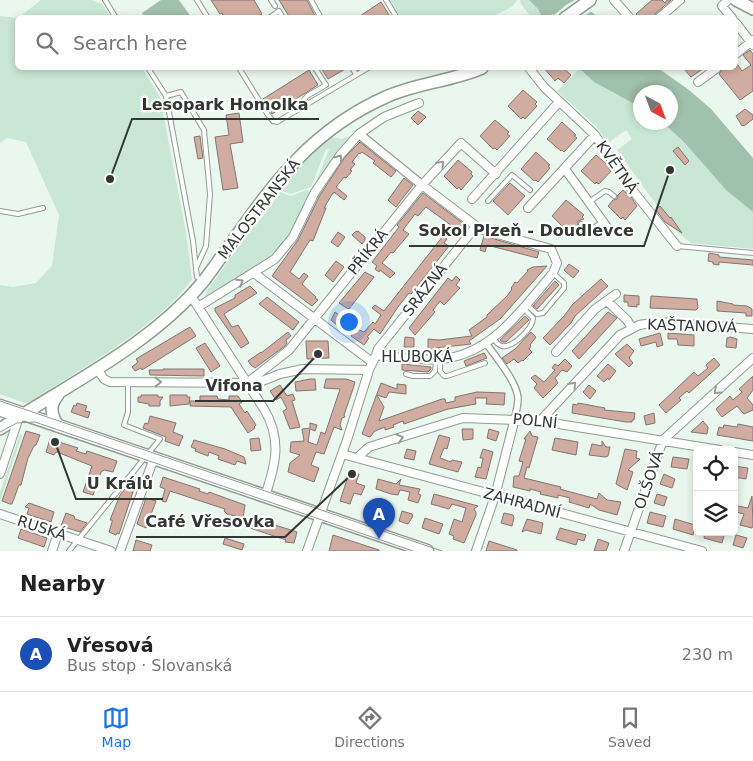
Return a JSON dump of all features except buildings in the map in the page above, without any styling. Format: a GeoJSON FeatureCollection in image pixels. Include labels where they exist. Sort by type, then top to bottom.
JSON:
{"type":"FeatureCollection","features":[{"type":"Feature","properties":{"kind":"main road"},"geometry":{"type":"LineString","coordinates":[[570,15],[590,0]]}},
{"type":"Feature","properties":{"kind":"main road"},"geometry":{"type":"LineString","coordinates":[[736,0],[753,9]]}},
{"type":"Feature","properties":{"kind":"main road","name":"MALOSTRANSKÁ"},"geometry":{"type":"LineString","coordinates":[[0,429],[97,369],[161,325],[203,282],[275,183],[308,147],[328,131],[349,116],[389,96],[476,70]]}},
{"type":"Feature","properties":{"kind":"main road"},"geometry":{"type":"LineString","coordinates":[[58,426],[52,416],[51,407],[56,397],[63,390]]}},
{"type":"Feature","properties":{"kind":"main road"},"geometry":{"type":"LineString","coordinates":[[0,406],[20,416],[58,426],[427,551]]}},
{"type":"Feature","properties":{"kind":"street"},"geometry":{"type":"LineString","coordinates":[[614,0],[627,15]]}},
{"type":"Feature","properties":{"kind":"street"},"geometry":{"type":"LineString","coordinates":[[663,15],[680,0]]}},
{"type":"Feature","properties":{"kind":"street"},"geometry":{"type":"LineString","coordinates":[[728,0],[722,6],[730,15]]}},
{"type":"Feature","properties":{"kind":"street"},"geometry":{"type":"LineString","coordinates":[[738,26],[752,43],[738,53]]}},
{"type":"Feature","properties":{"kind":"street","name":"KVĚTNÁ"},"geometry":{"type":"LineString","coordinates":[[531,70],[544,87],[595,135],[630,187],[677,246]]}},
{"type":"Feature","properties":{"kind":"street"},"geometry":{"type":"LineString","coordinates":[[698,82],[714,70]]}},
{"type":"Feature","properties":{"kind":"street"},"geometry":{"type":"LineString","coordinates":[[472,199],[559,102]]}},
{"type":"Feature","properties":{"kind":"street","name":"MALOSTRANSKÁ"},"geometry":{"type":"LineString","coordinates":[[198,307],[254,274],[275,259],[293,237],[315,192],[341,154],[358,134],[384,117],[419,103]]}},
{"type":"Feature","properties":{"kind":"street"},"geometry":{"type":"LineString","coordinates":[[358,134],[422,186],[476,226]]}},
{"type":"Feature","properties":{"kind":"street","name":"KVĚTNÁ"},"geometry":{"type":"LineString","coordinates":[[528,208],[595,135]]}},
{"type":"Feature","properties":{"kind":"street"},"geometry":{"type":"LineString","coordinates":[[422,186],[461,143],[494,176]]}},
{"type":"Feature","properties":{"kind":"street"},"geometry":{"type":"LineString","coordinates":[[565,168],[609,230]]}},
{"type":"Feature","properties":{"kind":"street","name":"PŘÍKRÁ"},"geometry":{"type":"LineString","coordinates":[[315,319],[422,186]]}},
{"type":"Feature","properties":{"kind":"street","name":"HLUBOKÁ"},"geometry":{"type":"LineString","coordinates":[[97,369],[104,379],[110,382],[257,383],[280,374],[303,369],[370,366],[376,355],[438,360],[461,356],[501,332],[553,273],[557,263],[555,254],[551,249],[483,230],[476,226]]}},
{"type":"Feature","properties":{"kind":"street","name":"SRÁZNÁ"},"geometry":{"type":"LineString","coordinates":[[376,355],[378,349],[476,226]]}},
{"type":"Feature","properties":{"kind":"street"},"geometry":{"type":"LineString","coordinates":[[254,274],[315,319],[370,366],[342,454],[307,551]]}},
{"type":"Feature","properties":{"kind":"street"},"geometry":{"type":"LineString","coordinates":[[556,352],[595,309],[616,294]]}},
{"type":"Feature","properties":{"kind":"street"},"geometry":{"type":"LineString","coordinates":[[191,296],[267,415],[276,442],[276,461],[265,496]]}},
{"type":"Feature","properties":{"kind":"street","name":"KAŠTANOVÁ"},"geometry":{"type":"LineString","coordinates":[[607,301],[632,328]]}},
{"type":"Feature","properties":{"kind":"street"},"geometry":{"type":"LineString","coordinates":[[247,383],[289,350],[315,319]]}},
{"type":"Feature","properties":{"kind":"street","name":"KAŠTANOVÁ"},"geometry":{"type":"LineString","coordinates":[[540,420],[614,340],[632,328],[658,322],[753,328]]}},
{"type":"Feature","properties":{"kind":"street"},"geometry":{"type":"LineString","coordinates":[[476,551],[495,496],[518,400],[516,390],[489,340]]}},
{"type":"Feature","properties":{"kind":"street","name":"OLŠOVÁ"},"geometry":{"type":"LineString","coordinates":[[624,551],[666,435],[753,358]]}},
{"type":"Feature","properties":{"kind":"street"},"geometry":{"type":"LineString","coordinates":[[0,474],[20,416]]}},
{"type":"Feature","properties":{"kind":"street","name":"POLNÍ"},"geometry":{"type":"LineString","coordinates":[[357,458],[369,447],[463,418],[540,420],[697,446]]}},
{"type":"Feature","properties":{"kind":"street"},"geometry":{"type":"LineString","coordinates":[[738,453],[753,455]]}},
{"type":"Feature","properties":{"kind":"street","name":"ZAHRADNÍ"},"geometry":{"type":"LineString","coordinates":[[342,454],[702,551]]}},
{"type":"Feature","properties":{"kind":"street"},"geometry":{"type":"LineString","coordinates":[[120,551],[154,458]]}},
{"type":"Feature","properties":{"kind":"street","name":"RUSKÁ"},"geometry":{"type":"LineString","coordinates":[[0,514],[112,551]]}},
{"type":"Feature","properties":{"kind":"street"},"geometry":{"type":"LineString","coordinates":[[52,551],[58,532]]}},
{"type":"Feature","properties":{"kind":"lane"},"geometry":{"type":"LineString","coordinates":[[105,0],[114,15]]}},
{"type":"Feature","properties":{"kind":"lane"},"geometry":{"type":"LineString","coordinates":[[197,0],[206,15]]}},
{"type":"Feature","properties":{"kind":"lane"},"geometry":{"type":"LineString","coordinates":[[271,0],[275,6]]}},
{"type":"Feature","properties":{"kind":"lane"},"geometry":{"type":"LineString","coordinates":[[311,0],[320,15]]}},
{"type":"Feature","properties":{"kind":"lane"},"geometry":{"type":"LineString","coordinates":[[386,0],[395,15]]}},
{"type":"Feature","properties":{"kind":"lane","name":"MALOSTRANSKÁ"},"geometry":{"type":"LineString","coordinates":[[149,70],[166,96],[193,241],[197,278],[203,282]]}},
{"type":"Feature","properties":{"kind":"lane"},"geometry":{"type":"LineString","coordinates":[[240,70],[273,121],[280,122],[364,70]]}},
{"type":"Feature","properties":{"kind":"lane"},"geometry":{"type":"LineString","coordinates":[[294,113],[307,96],[326,85],[316,70]]}},
{"type":"Feature","properties":{"kind":"lane"},"geometry":{"type":"LineString","coordinates":[[353,70],[356,74]]}},
{"type":"Feature","properties":{"kind":"lane"},"geometry":{"type":"LineString","coordinates":[[166,96],[181,92],[204,130],[210,194],[206,246],[196,270]]}},
{"type":"Feature","properties":{"kind":"lane"},"geometry":{"type":"LineString","coordinates":[[488,201],[512,175],[530,190]]}},
{"type":"Feature","properties":{"kind":"lane"},"geometry":{"type":"LineString","coordinates":[[494,176],[501,186]]}},
{"type":"Feature","properties":{"kind":"lane"},"geometry":{"type":"LineString","coordinates":[[589,202],[605,191],[614,196]]}},
{"type":"Feature","properties":{"kind":"lane"},"geometry":{"type":"LineString","coordinates":[[0,211],[18,214],[43,208]]}},
{"type":"Feature","properties":{"kind":"lane"},"geometry":{"type":"LineString","coordinates":[[581,224],[588,229],[603,222]]}},
{"type":"Feature","properties":{"kind":"lane"},"geometry":{"type":"LineString","coordinates":[[677,246],[753,253]]}},
{"type":"Feature","properties":{"kind":"lane"},"geometry":{"type":"LineString","coordinates":[[524,306],[537,314],[543,313],[565,286],[553,273]]}},
{"type":"Feature","properties":{"kind":"lane"},"geometry":{"type":"LineString","coordinates":[[489,340],[506,346],[514,343],[530,329],[533,318],[524,306]]}},
{"type":"Feature","properties":{"kind":"lane"},"geometry":{"type":"LineString","coordinates":[[438,360],[440,371],[444,376],[485,363]]}},
{"type":"Feature","properties":{"kind":"lane"},"geometry":{"type":"LineString","coordinates":[[406,374],[430,376],[435,371],[438,360]]}},
{"type":"Feature","properties":{"kind":"lane"},"geometry":{"type":"LineString","coordinates":[[70,551],[160,439],[124,425],[128,412],[128,382]]}},
{"type":"Feature","properties":{"kind":"lane"},"geometry":{"type":"LineString","coordinates":[[0,414],[20,416]]}},
{"type":"Feature","properties":{"kind":"lane"},"geometry":{"type":"LineString","coordinates":[[70,551],[156,448],[154,458]]}},
{"type":"Feature","properties":{"kind":"shaded area"},"geometry":{"type":"Polygon","coordinates":[[[41,0],[91,0],[102,4],[110,15],[22,15],[41,0]]]}},
{"type":"Feature","properties":{"kind":"shaded area"},"geometry":{"type":"Polygon","coordinates":[[[161,0],[179,0],[190,15],[144,15],[142,13],[161,0]]]}},
{"type":"Feature","properties":{"kind":"shaded area"},"geometry":{"type":"Polygon","coordinates":[[[390,0],[517,0],[512,7],[494,15],[399,15],[390,0]]]}},
{"type":"Feature","properties":{"kind":"shaded area"},"geometry":{"type":"Polygon","coordinates":[[[520,0],[529,0],[541,15],[529,15],[520,0]]]}},
{"type":"Feature","properties":{"kind":"shaded area"},"geometry":{"type":"Polygon","coordinates":[[[529,0],[582,0],[595,15],[541,15],[529,0]]]}},
{"type":"Feature","properties":{"kind":"shaded area"},"geometry":{"type":"Polygon","coordinates":[[[0,16],[15,18],[15,70],[143,70],[160,97],[186,232],[192,280],[176,298],[137,332],[94,362],[25,403],[0,394],[0,285],[13,287],[36,283],[52,266],[59,215],[26,142],[7,138],[0,143],[0,16]]]}},
{"type":"Feature","properties":{"kind":"shaded area"},"geometry":{"type":"Polygon","coordinates":[[[578,70],[582,70],[594,82],[633,103],[633,130],[671,130],[683,141],[726,190],[753,212],[753,249],[691,243],[665,222],[656,210],[658,207],[617,150],[632,139],[626,130],[608,143],[597,127],[557,91],[578,70]]]}},
{"type":"Feature","properties":{"kind":"shaded area"},"geometry":{"type":"Polygon","coordinates":[[[581,70],[661,70],[689,90],[711,109],[753,158],[753,212],[726,190],[683,141],[671,130],[678,130],[678,85],[633,85],[633,103],[594,82],[581,70]]]}},
{"type":"Feature","properties":{"kind":"shaded area"},"geometry":{"type":"Polygon","coordinates":[[[352,135],[314,187],[329,149],[326,149],[311,187],[291,194],[283,191],[285,187],[282,184],[304,158],[331,137],[342,139],[352,135]]]}},
{"type":"Feature","properties":{"kind":"shaded area"},"geometry":{"type":"Polygon","coordinates":[[[306,190],[311,193],[287,240],[261,265],[258,265],[205,299],[206,292],[280,192],[291,196],[306,190]]]}},
{"type":"Feature","properties":{"kind":"shaded area"},"geometry":{"type":"Polygon","coordinates":[[[20,434],[22,435],[0,502],[0,492],[20,434]]]}},
{"type":"Feature","properties":{"kind":"pier"},"geometry":{"type":"Polygon","coordinates":[[[575,0],[585,0],[592,11],[586,15],[554,15],[575,0]]]}},
{"type":"Feature","properties":{"kind":"tram line"},"geometry":{"type":"LineString","coordinates":[[0,401],[442,551]]}},
{"type":"Feature","properties":{"kind":"tram line"},"geometry":{"type":"LineString","coordinates":[[0,432],[17,423],[35,422],[413,551]]}},
{"type":"Feature","properties":{"kind":"place","name":"Sokol Plzeň - Doudlevce"},"geometry":{"type":"Point","coordinates":[670,170]}},
{"type":"Feature","properties":{"kind":"place","name":"Lesopark Homolka"},"geometry":{"type":"Point","coordinates":[110,179]}},
{"type":"Feature","properties":{"kind":"place","name":"Vifona"},"geometry":{"type":"Point","coordinates":[318,354]}},
{"type":"Feature","properties":{"kind":"place","name":"U Králů"},"geometry":{"type":"Point","coordinates":[55,442]}},
{"type":"Feature","properties":{"kind":"place","name":"Café Vřesovka"},"geometry":{"type":"Point","coordinates":[352,474]}},
{"type":"Feature","properties":{"kind":"place","name":"Vřesová"},"geometry":{"type":"Point","coordinates":[379,539]}}]}
